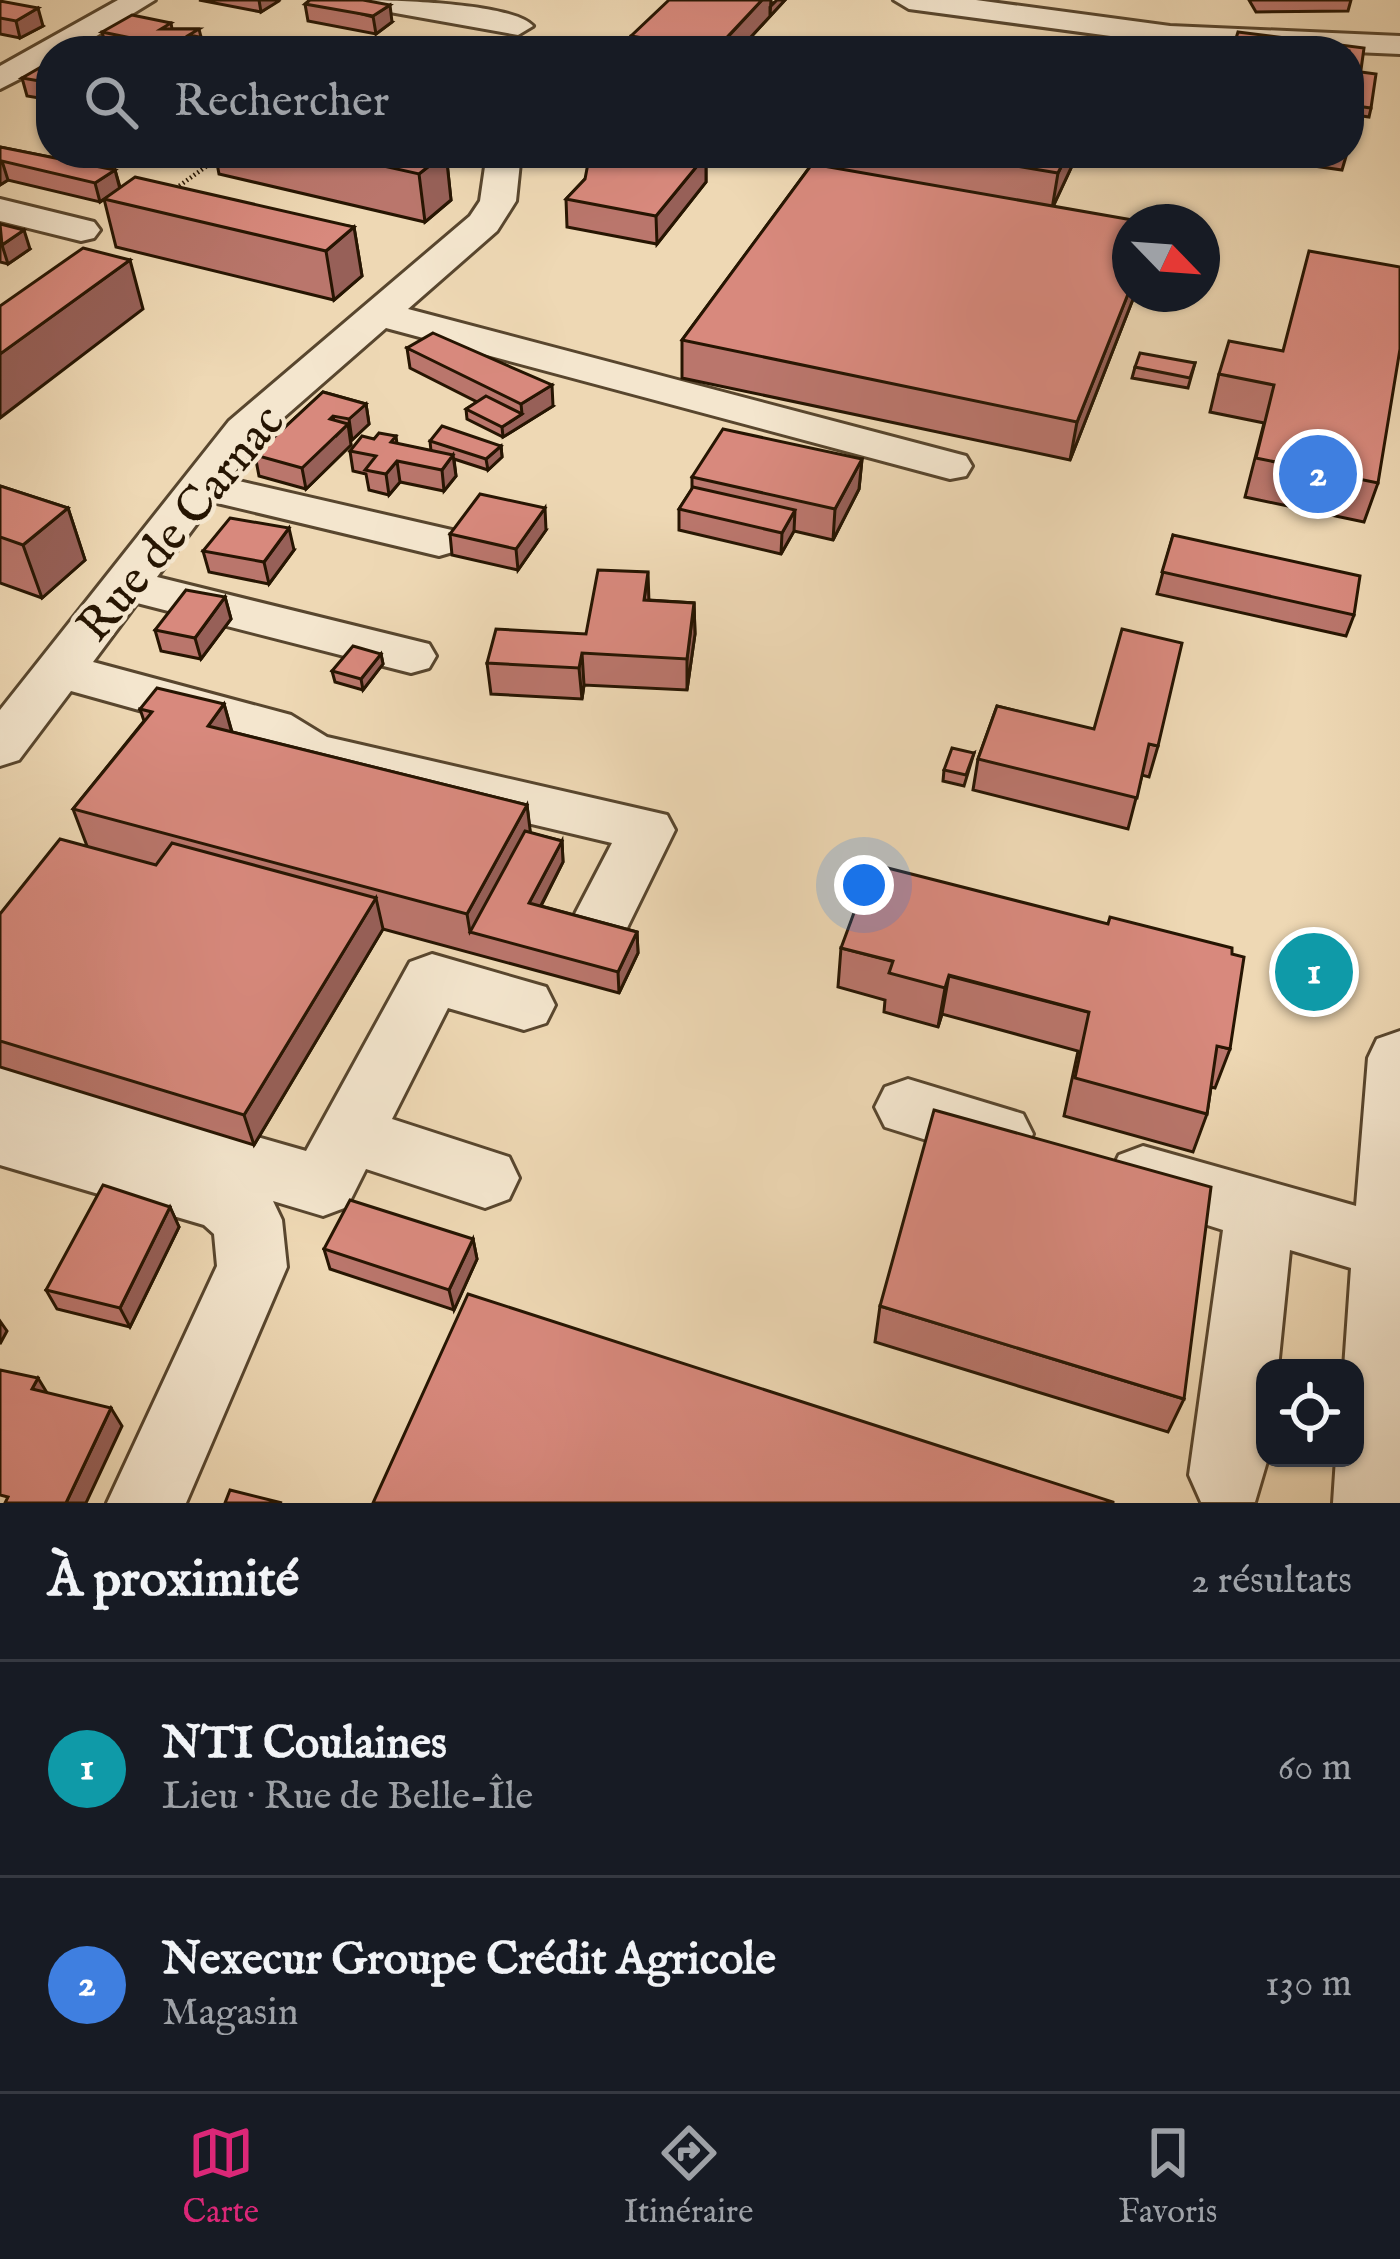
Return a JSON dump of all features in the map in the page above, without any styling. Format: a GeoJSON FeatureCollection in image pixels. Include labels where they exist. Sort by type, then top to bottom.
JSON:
{"type":"FeatureCollection","features":[{"type":"Feature","properties":{"kind":"street"},"geometry":{"type":"LineString","coordinates":[[81,36],[140,0]]}},
{"type":"Feature","properties":{"kind":"street"},"geometry":{"type":"LineString","coordinates":[[373,0],[518,26]]}},
{"type":"Feature","properties":{"kind":"street"},"geometry":{"type":"LineString","coordinates":[[909,0],[1184,36]]}},
{"type":"Feature","properties":{"kind":"street"},"geometry":{"type":"LineString","coordinates":[[1364,45],[1400,45]]}},
{"type":"Feature","properties":{"kind":"street"},"geometry":{"type":"LineString","coordinates":[[0,50],[36,57]]}},
{"type":"Feature","properties":{"kind":"street"},"geometry":{"type":"LineString","coordinates":[[0,79],[36,63]]}},
{"type":"Feature","properties":{"kind":"street","name":"Rue de Carnac"},"geometry":{"type":"LineString","coordinates":[[0,747],[244,430],[484,223],[498,201],[502,168]]}},
{"type":"Feature","properties":{"kind":"street"},"geometry":{"type":"LineString","coordinates":[[0,210],[81,230]]}},
{"type":"Feature","properties":{"kind":"street"},"geometry":{"type":"LineString","coordinates":[[380,314],[950,466]]}},
{"type":"Feature","properties":{"kind":"street"},"geometry":{"type":"LineString","coordinates":[[198,487],[367,506]]}},
{"type":"Feature","properties":{"kind":"street"},"geometry":{"type":"LineString","coordinates":[[198,487],[439,541]]}},
{"type":"Feature","properties":{"kind":"street"},"geometry":{"type":"LineString","coordinates":[[198,487],[392,553]]}},
{"type":"Feature","properties":{"kind":"street"},"geometry":{"type":"LineString","coordinates":[[123,584],[411,656]]}},
{"type":"Feature","properties":{"kind":"street"},"geometry":{"type":"LineString","coordinates":[[58,670],[272,728],[311,752],[647,830],[605,914]]}},
{"type":"Feature","properties":{"kind":"street"},"geometry":{"type":"LineString","coordinates":[[0,1091],[323,1186],[432,980],[524,1005]]}},
{"type":"Feature","properties":{"kind":"street"},"geometry":{"type":"LineString","coordinates":[[1382,1478],[1388,1246],[1400,1058]]}},
{"type":"Feature","properties":{"kind":"street"},"geometry":{"type":"LineString","coordinates":[[908,1107],[1388,1246]]}},
{"type":"Feature","properties":{"kind":"street"},"geometry":{"type":"LineString","coordinates":[[349,1135],[485,1178]]}},
{"type":"Feature","properties":{"kind":"street"},"geometry":{"type":"LineString","coordinates":[[0,1136],[225,1201],[247,1220],[252,1267],[146,1503]]}},
{"type":"Feature","properties":{"kind":"street"},"geometry":{"type":"LineString","coordinates":[[1228,1474],[1260,1210]]}},
{"type":"Feature","properties":{"kind":"building"},"geometry":{"type":"Polygon","coordinates":[[[310,0],[390,5],[373,16],[305,4],[310,0]]]}},
{"type":"Feature","properties":{"kind":"building"},"geometry":{"type":"Polygon","coordinates":[[[669,0],[762,0],[728,36],[631,36],[669,0]]]}},
{"type":"Feature","properties":{"kind":"building"},"geometry":{"type":"Polygon","coordinates":[[[0,1],[38,8],[16,21],[0,18],[0,1]]]}},
{"type":"Feature","properties":{"kind":"building"},"geometry":{"type":"Polygon","coordinates":[[[132,15],[171,23],[161,29],[199,29],[189,35],[194,36],[102,32],[132,15]]]}},
{"type":"Feature","properties":{"kind":"building"},"geometry":{"type":"Polygon","coordinates":[[[1364,72],[1376,74],[1371,108],[1364,107],[1364,72]]]}},
{"type":"Feature","properties":{"kind":"building"},"geometry":{"type":"Polygon","coordinates":[[[0,147],[36,154],[36,168],[115,170],[95,183],[0,162],[0,147]]]}},
{"type":"Feature","properties":{"kind":"building"},"geometry":{"type":"Polygon","coordinates":[[[392,168],[426,168],[419,174],[392,168]]]}},
{"type":"Feature","properties":{"kind":"building"},"geometry":{"type":"Polygon","coordinates":[[[587,168],[695,168],[656,216],[566,199],[585,179],[587,168]]]}},
{"type":"Feature","properties":{"kind":"building"},"geometry":{"type":"Polygon","coordinates":[[[809,168],[835,168],[1112,216],[1112,312],[1121,312],[1077,422],[682,340],[809,168]]]}},
{"type":"Feature","properties":{"kind":"building"},"geometry":{"type":"Polygon","coordinates":[[[135,177],[354,227],[326,251],[104,199],[135,177]]]}},
{"type":"Feature","properties":{"kind":"building"},"geometry":{"type":"Polygon","coordinates":[[[0,224],[24,230],[2,245],[0,224]]]}},
{"type":"Feature","properties":{"kind":"building"},"geometry":{"type":"Polygon","coordinates":[[[83,248],[130,260],[0,354],[0,306],[83,248]]]}},
{"type":"Feature","properties":{"kind":"building"},"geometry":{"type":"Polygon","coordinates":[[[1309,251],[1400,267],[1400,349],[1378,483],[1256,458],[1274,385],[1219,374],[1229,341],[1283,351],[1309,251]]]}},
{"type":"Feature","properties":{"kind":"building"},"geometry":{"type":"Polygon","coordinates":[[[433,333],[552,385],[521,404],[407,348],[433,333]]]}},
{"type":"Feature","properties":{"kind":"building"},"geometry":{"type":"Polygon","coordinates":[[[1140,353],[1195,363],[1190,378],[1135,367],[1140,353]]]}},
{"type":"Feature","properties":{"kind":"building"},"geometry":{"type":"Polygon","coordinates":[[[323,392],[366,404],[349,419],[330,419],[348,424],[302,468],[255,455],[323,392]]]}},
{"type":"Feature","properties":{"kind":"building"},"geometry":{"type":"Polygon","coordinates":[[[486,396],[522,414],[502,427],[466,409],[486,396]]]}},
{"type":"Feature","properties":{"kind":"building"},"geometry":{"type":"Polygon","coordinates":[[[442,426],[501,446],[486,459],[430,441],[442,426]]]}},
{"type":"Feature","properties":{"kind":"building"},"geometry":{"type":"Polygon","coordinates":[[[723,429],[862,459],[835,509],[692,477],[723,429]]]}},
{"type":"Feature","properties":{"kind":"building"},"geometry":{"type":"Polygon","coordinates":[[[379,433],[396,436],[391,442],[453,455],[442,470],[397,461],[386,474],[365,470],[376,456],[350,451],[362,436],[374,439],[379,433]]]}},
{"type":"Feature","properties":{"kind":"building"},"geometry":{"type":"Polygon","coordinates":[[[0,486],[68,508],[23,545],[0,537],[0,486]]]}},
{"type":"Feature","properties":{"kind":"building"},"geometry":{"type":"Polygon","coordinates":[[[693,487],[795,510],[782,533],[679,509],[693,487]]]}},
{"type":"Feature","properties":{"kind":"building"},"geometry":{"type":"Polygon","coordinates":[[[480,494],[545,508],[516,549],[450,534],[480,494]]]}},
{"type":"Feature","properties":{"kind":"building"},"geometry":{"type":"Polygon","coordinates":[[[230,518],[289,528],[264,562],[203,551],[230,518]]]}},
{"type":"Feature","properties":{"kind":"building"},"geometry":{"type":"Polygon","coordinates":[[[1173,535],[1360,576],[1354,615],[1162,572],[1173,535]]]}},
{"type":"Feature","properties":{"kind":"building"},"geometry":{"type":"Polygon","coordinates":[[[598,570],[648,572],[644,600],[694,603],[687,659],[582,653],[579,668],[487,663],[496,629],[586,634],[598,570]]]}},
{"type":"Feature","properties":{"kind":"building"},"geometry":{"type":"Polygon","coordinates":[[[186,590],[225,597],[195,638],[155,630],[186,590]]]}},
{"type":"Feature","properties":{"kind":"building"},"geometry":{"type":"Polygon","coordinates":[[[1122,629],[1182,643],[1158,746],[1149,744],[1137,798],[978,759],[997,706],[1094,729],[1122,629]]]}},
{"type":"Feature","properties":{"kind":"building"},"geometry":{"type":"Polygon","coordinates":[[[353,646],[381,654],[361,679],[332,671],[353,646]]]}},
{"type":"Feature","properties":{"kind":"building"},"geometry":{"type":"Polygon","coordinates":[[[157,688],[224,704],[208,726],[527,805],[467,914],[73,809],[152,712],[140,709],[157,688]]]}},
{"type":"Feature","properties":{"kind":"building"},"geometry":{"type":"Polygon","coordinates":[[[952,748],[974,753],[966,775],[944,770],[952,748]]]}},
{"type":"Feature","properties":{"kind":"building"},"geometry":{"type":"Polygon","coordinates":[[[525,831],[562,841],[529,903],[637,932],[618,972],[470,932],[525,831]]]}},
{"type":"Feature","properties":{"kind":"building"},"geometry":{"type":"Polygon","coordinates":[[[60,839],[156,865],[172,843],[376,898],[244,1115],[0,1041],[0,914],[60,839]]]}},
{"type":"Feature","properties":{"kind":"building"},"geometry":{"type":"Polygon","coordinates":[[[872,864],[1108,924],[1110,917],[1232,948],[1232,954],[1244,957],[1230,1049],[1217,1046],[1207,1114],[1075,1078],[1089,1012],[949,975],[945,988],[889,973],[893,961],[841,948],[872,864]]]}},
{"type":"Feature","properties":{"kind":"building"},"geometry":{"type":"Polygon","coordinates":[[[1306,947],[1334,954],[1333,976],[1303,968],[1306,947]]]}},
{"type":"Feature","properties":{"kind":"building"},"geometry":{"type":"Polygon","coordinates":[[[934,1110],[1211,1187],[1184,1399],[880,1306],[934,1110]]]}},
{"type":"Feature","properties":{"kind":"building"},"geometry":{"type":"Polygon","coordinates":[[[103,1185],[170,1207],[120,1308],[46,1290],[103,1185]]]}},
{"type":"Feature","properties":{"kind":"building"},"geometry":{"type":"Polygon","coordinates":[[[350,1200],[473,1239],[449,1290],[324,1249],[350,1200]]]}},
{"type":"Feature","properties":{"kind":"building"},"geometry":{"type":"Polygon","coordinates":[[[468,1294],[1113,1502],[1113,1503],[373,1503],[468,1294]]]}},
{"type":"Feature","properties":{"kind":"building"},"geometry":{"type":"Polygon","coordinates":[[[0,1370],[38,1378],[32,1389],[111,1408],[66,1503],[5,1503],[8,1497],[0,1495],[0,1370]]]}},
{"type":"Feature","properties":{"kind":"building"},"geometry":{"type":"Polygon","coordinates":[[[230,1490],[282,1503],[225,1503],[230,1490]]]}},
{"type":"Feature","properties":{"kind":"place","name":"Nexecur Groupe Crédit Agricole"},"geometry":{"type":"Point","coordinates":[1318,474]}},
{"type":"Feature","properties":{"kind":"place","name":"NTI Coulaines"},"geometry":{"type":"Point","coordinates":[1314,972]}}]}
